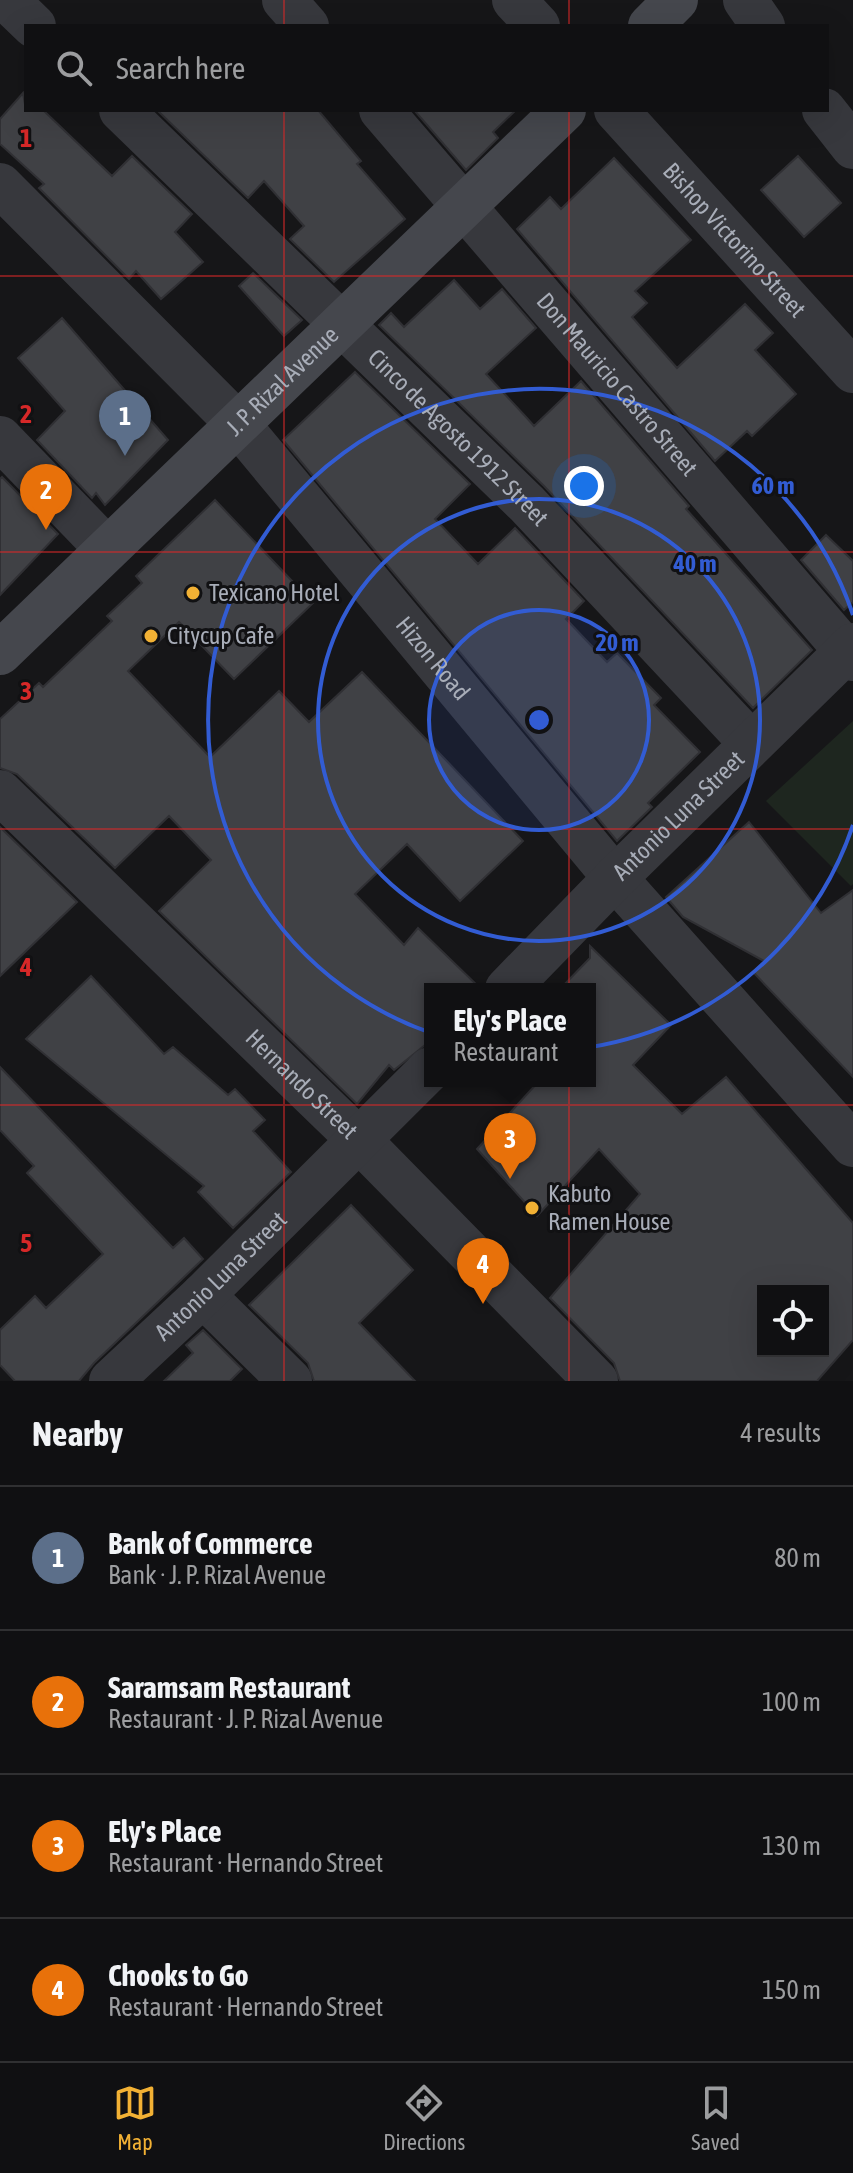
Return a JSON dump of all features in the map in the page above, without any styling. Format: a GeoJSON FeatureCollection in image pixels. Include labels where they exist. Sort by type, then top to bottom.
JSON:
{"type":"FeatureCollection","features":[{"type":"Feature","properties":{"kind":"main road"},"geometry":{"type":"LineString","coordinates":[[652,24],[676,0]]}},
{"type":"Feature","properties":{"kind":"main road","name":"J. P. Rizal Avenue"},"geometry":{"type":"LineString","coordinates":[[0,653],[340,322],[562,112]]}},
{"type":"Feature","properties":{"kind":"street"},"geometry":{"type":"LineString","coordinates":[[7,0],[32,24]]}},
{"type":"Feature","properties":{"kind":"street"},"geometry":{"type":"LineString","coordinates":[[284,0],[305,24]]}},
{"type":"Feature","properties":{"kind":"street"},"geometry":{"type":"LineString","coordinates":[[514,0],[536,24]]}},
{"type":"Feature","properties":{"kind":"street"},"geometry":{"type":"LineString","coordinates":[[745,0],[762,24]]}},
{"type":"Feature","properties":{"kind":"street","name":"Cinco de Agosto 1912 Street"},"geometry":{"type":"LineString","coordinates":[[123,112],[527,504],[751,743]]}},
{"type":"Feature","properties":{"kind":"street","name":"Don Mauricio Castro Street"},"geometry":{"type":"LineString","coordinates":[[383,112],[851,652]]}},
{"type":"Feature","properties":{"kind":"street","name":"Bishop Victorino Street"},"geometry":{"type":"LineString","coordinates":[[618,112],[853,371]]}},
{"type":"Feature","properties":{"kind":"street"},"geometry":{"type":"LineString","coordinates":[[826,112],[853,147]]}},
{"type":"Feature","properties":{"kind":"street","name":"Hizon Road"},"geometry":{"type":"LineString","coordinates":[[0,185],[237,423],[615,878],[853,1145]]}},
{"type":"Feature","properties":{"kind":"street"},"geometry":{"type":"LineString","coordinates":[[0,438],[107,549]]}},
{"type":"Feature","properties":{"kind":"street","name":"Antonio Luna Street"},"geometry":{"type":"LineString","coordinates":[[513,983],[751,743],[851,652]]}},
{"type":"Feature","properties":{"kind":"street","name":"Hernando Street"},"geometry":{"type":"LineString","coordinates":[[0,792],[360,1141],[596,1381]]}},
{"type":"Feature","properties":{"kind":"street","name":"Antonio Luna Street"},"geometry":{"type":"LineString","coordinates":[[111,1381],[203,1295],[424,1075]]}},
{"type":"Feature","properties":{"kind":"street"},"geometry":{"type":"LineString","coordinates":[[203,1295],[290,1381]]}},
{"type":"Feature","properties":{"kind":"shaded area"},"geometry":{"type":"Polygon","coordinates":[[[853,721],[853,884],[851,886],[766,801],[853,721]]]}},
{"type":"Feature","properties":{"kind":"building"},"geometry":{"type":"Polygon","coordinates":[[[23,93],[24,112],[45,112],[112,176],[132,156],[192,214],[175,232],[203,262],[161,299],[136,271],[129,279],[39,188],[44,184],[0,144],[0,119],[23,93]]]}},
{"type":"Feature","properties":{"kind":"building"},"geometry":{"type":"Polygon","coordinates":[[[159,112],[320,112],[361,161],[357,164],[405,219],[334,282],[290,239],[304,226],[264,181],[248,198],[159,112]]]}},
{"type":"Feature","properties":{"kind":"building"},"geometry":{"type":"Polygon","coordinates":[[[416,112],[514,112],[493,132],[498,138],[466,170],[416,112]]]}},
{"type":"Feature","properties":{"kind":"building"},"geometry":{"type":"Polygon","coordinates":[[[798,156],[841,203],[804,237],[761,190],[798,156]]]}},
{"type":"Feature","properties":{"kind":"building"},"geometry":{"type":"Polygon","coordinates":[[[614,158],[691,240],[635,291],[647,303],[632,317],[677,368],[745,304],[773,333],[755,350],[796,394],[752,436],[747,431],[715,461],[517,229],[550,197],[561,209],[614,158]]]}},
{"type":"Feature","properties":{"kind":"building"},"geometry":{"type":"Polygon","coordinates":[[[253,273],[302,320],[284,336],[239,286],[253,273]]]}},
{"type":"Feature","properties":{"kind":"building"},"geometry":{"type":"Polygon","coordinates":[[[454,280],[480,309],[502,289],[536,328],[486,374],[534,426],[581,381],[689,506],[686,509],[812,650],[753,708],[544,486],[379,325],[391,313],[404,327],[454,280]]]}},
{"type":"Feature","properties":{"kind":"building"},"geometry":{"type":"Polygon","coordinates":[[[62,318],[168,440],[105,505],[96,493],[92,498],[37,440],[65,411],[18,358],[62,318]]]}},
{"type":"Feature","properties":{"kind":"building"},"geometry":{"type":"Polygon","coordinates":[[[355,372],[470,484],[435,519],[478,564],[515,528],[584,601],[566,619],[607,662],[617,653],[661,698],[654,705],[700,752],[648,803],[652,807],[617,841],[283,440],[355,372]]]}},
{"type":"Feature","properties":{"kind":"building"},"geometry":{"type":"Polygon","coordinates":[[[2,477],[58,534],[0,595],[0,479],[2,477]]]}},
{"type":"Feature","properties":{"kind":"building"},"geometry":{"type":"Polygon","coordinates":[[[215,500],[313,603],[234,679],[179,622],[128,671],[210,757],[279,691],[309,722],[362,672],[523,841],[460,901],[407,844],[355,894],[404,945],[418,928],[475,983],[424,983],[424,1046],[394,1070],[389,1065],[357,1104],[159,911],[211,860],[169,816],[115,868],[17,774],[0,768],[0,719],[39,683],[43,687],[112,621],[107,616],[142,583],[136,576],[215,500]]]}},
{"type":"Feature","properties":{"kind":"building"},"geometry":{"type":"Polygon","coordinates":[[[826,535],[853,561],[853,602],[844,610],[801,560],[826,535]]]}},
{"type":"Feature","properties":{"kind":"building"},"geometry":{"type":"Polygon","coordinates":[[[749,822],[821,913],[853,890],[853,1077],[753,972],[764,961],[683,917],[666,897],[749,822]]]}},
{"type":"Feature","properties":{"kind":"building"},"geometry":{"type":"Polygon","coordinates":[[[0,827],[77,902],[0,976],[0,827]]]}},
{"type":"Feature","properties":{"kind":"building"},"geometry":{"type":"Polygon","coordinates":[[[590,946],[671,1025],[633,1065],[682,1114],[726,1077],[853,1223],[853,1340],[817,1381],[620,1381],[614,1363],[550,1298],[640,1194],[599,1149],[537,1216],[477,1149],[534,1087],[596,1087],[596,983],[566,983],[590,958],[590,946]]]}},
{"type":"Feature","properties":{"kind":"building"},"geometry":{"type":"Polygon","coordinates":[[[91,976],[164,1054],[173,1047],[228,1095],[235,1089],[265,1120],[253,1131],[291,1172],[233,1228],[198,1192],[204,1186],[26,1039],[91,976]]]}},
{"type":"Feature","properties":{"kind":"building"},"geometry":{"type":"Polygon","coordinates":[[[0,1067],[173,1248],[184,1238],[203,1259],[79,1381],[15,1381],[0,1365],[0,1330],[35,1296],[46,1308],[103,1254],[27,1173],[34,1166],[0,1130],[0,1067]]]}},
{"type":"Feature","properties":{"kind":"building"},"geometry":{"type":"Polygon","coordinates":[[[351,1205],[413,1270],[359,1323],[415,1381],[314,1381],[308,1363],[249,1305],[351,1205]]]}},
{"type":"Feature","properties":{"kind":"building"},"geometry":{"type":"Polygon","coordinates":[[[203,1330],[242,1369],[230,1381],[164,1381],[193,1353],[186,1345],[203,1330]]]}},
{"type":"Feature","properties":{"kind":"place","name":"Bank of Commerce"},"geometry":{"type":"Point","coordinates":[125,456]}},
{"type":"Feature","properties":{"kind":"place","name":"Saramsam Restaurant"},"geometry":{"type":"Point","coordinates":[46,530]}},
{"type":"Feature","properties":{"kind":"place","name":"Texicano Hotel"},"geometry":{"type":"Point","coordinates":[193,593]}},
{"type":"Feature","properties":{"kind":"place","name":"Citycup Cafe"},"geometry":{"type":"Point","coordinates":[151,636]}},
{"type":"Feature","properties":{"kind":"place","name":"Ely's Place"},"geometry":{"type":"Point","coordinates":[510,1179]}},
{"type":"Feature","properties":{"kind":"place","name":"Kabuto Ramen House"},"geometry":{"type":"Point","coordinates":[532,1208]}},
{"type":"Feature","properties":{"kind":"place","name":"Chooks to Go"},"geometry":{"type":"Point","coordinates":[483,1304]}}]}
